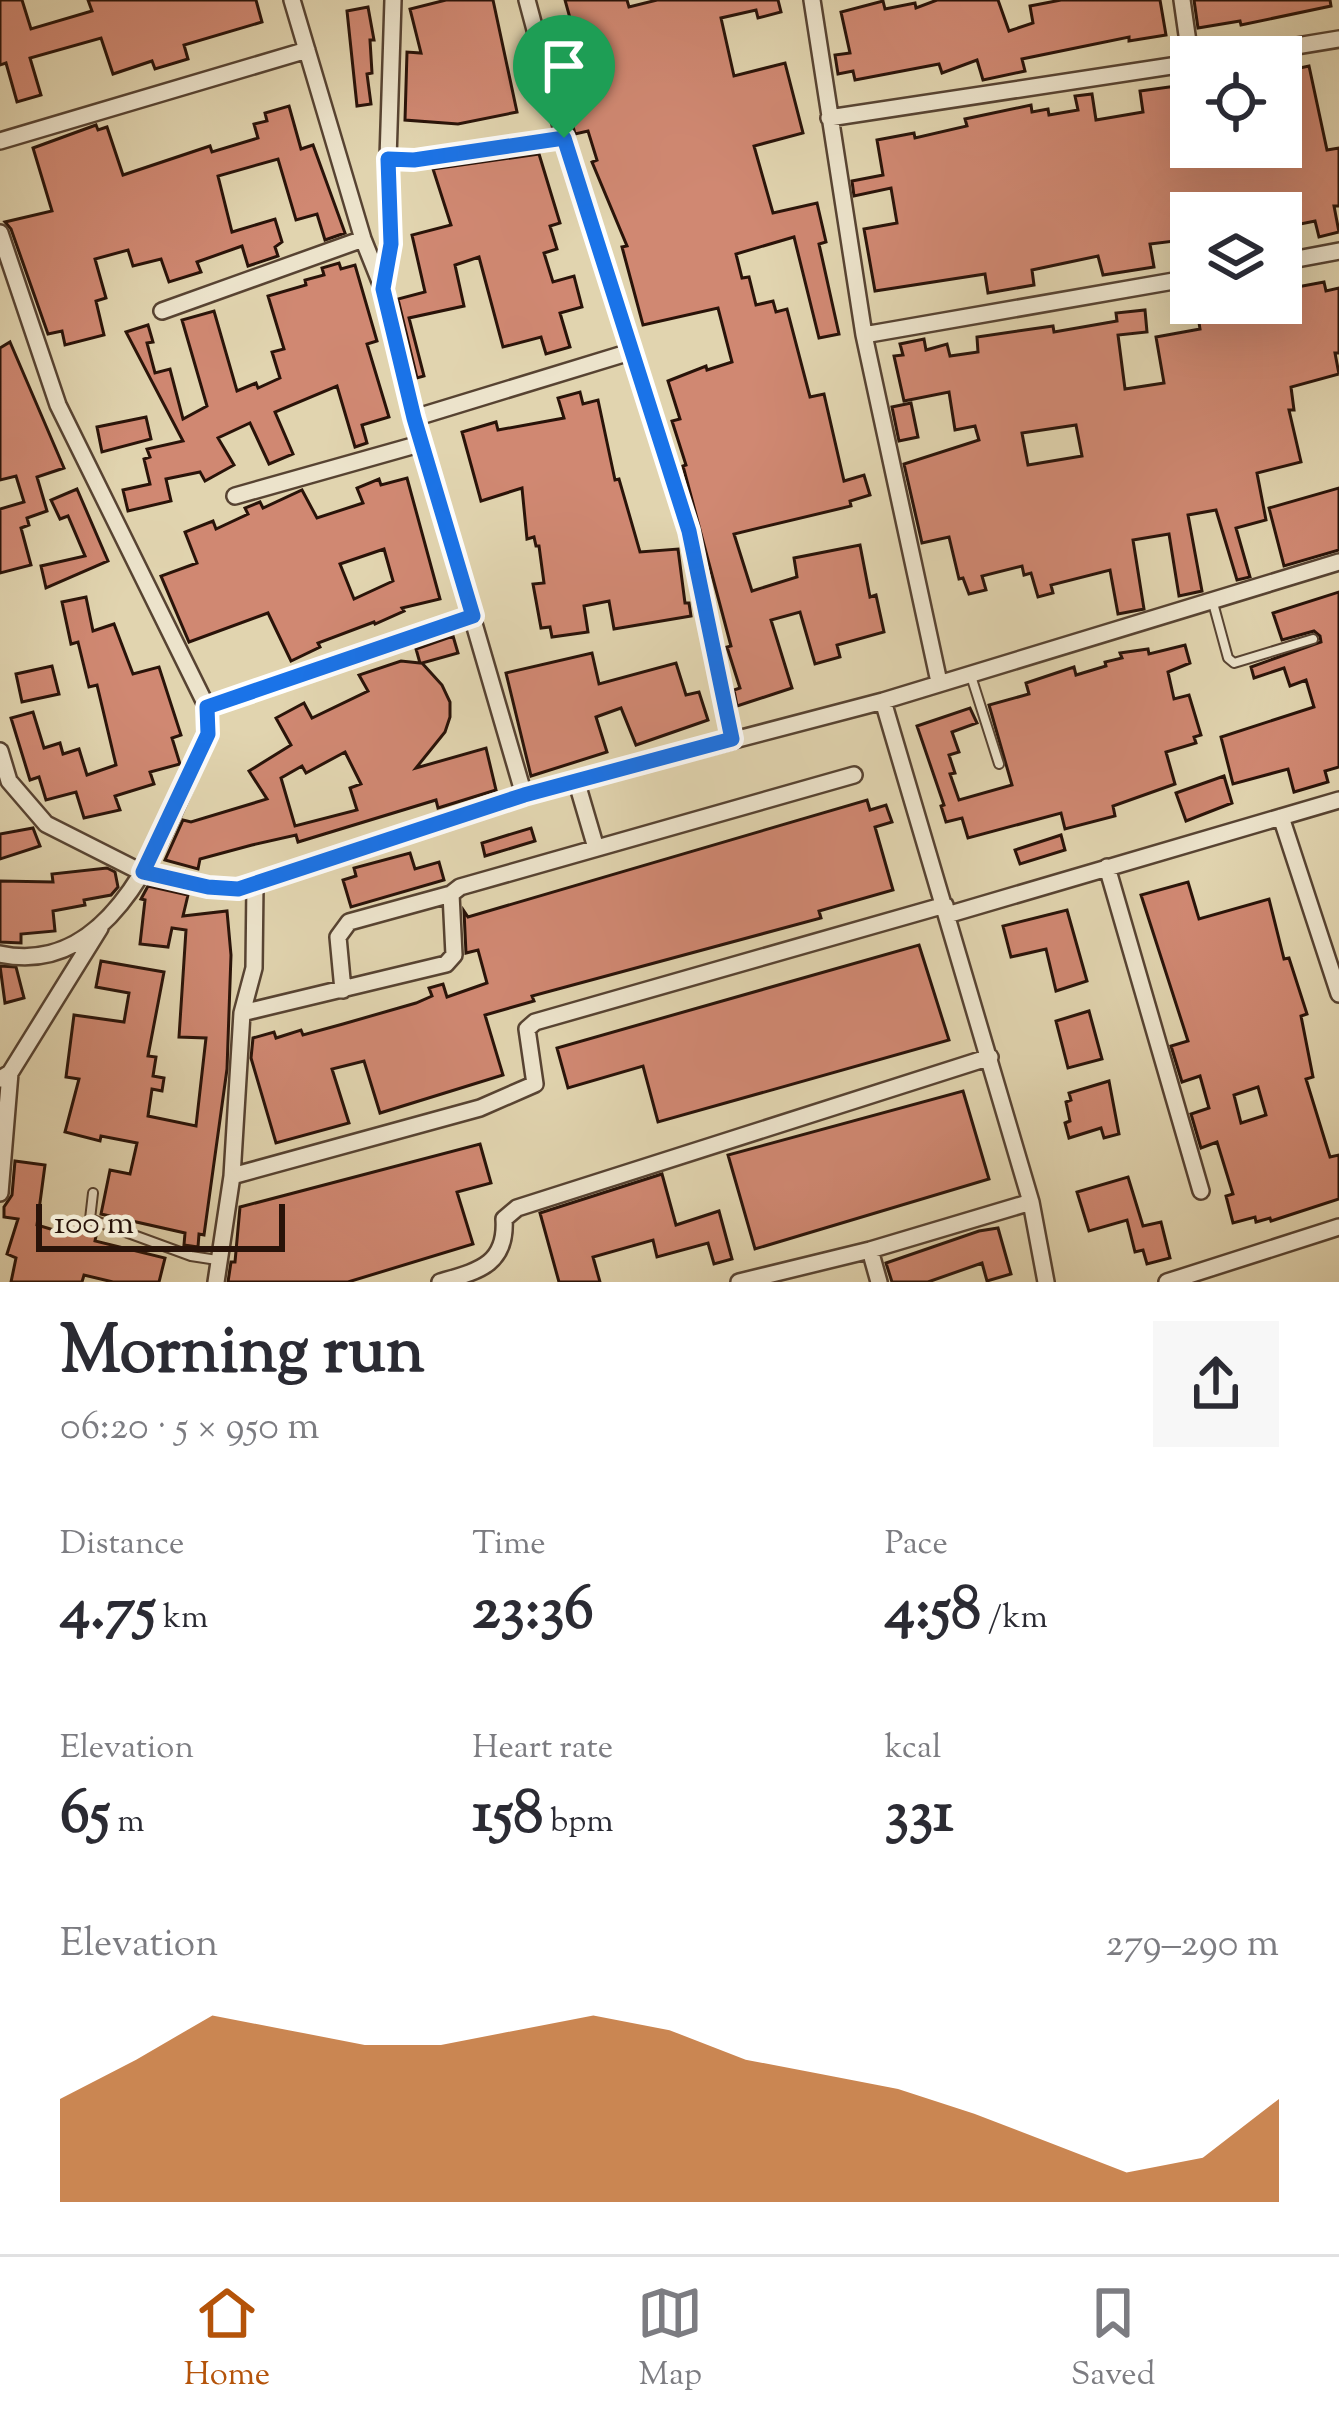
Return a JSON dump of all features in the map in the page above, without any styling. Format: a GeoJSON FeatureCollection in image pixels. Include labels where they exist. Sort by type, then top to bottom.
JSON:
{"type":"FeatureCollection","features":[{"type":"Feature","properties":{"kind":"street"},"geometry":{"type":"LineString","coordinates":[[292,0],[363,239],[383,289],[414,418],[524,795]]}},
{"type":"Feature","properties":{"kind":"street"},"geometry":{"type":"LineString","coordinates":[[383,289],[391,244],[388,159],[393,0]]}},
{"type":"Feature","properties":{"kind":"street"},"geometry":{"type":"LineString","coordinates":[[527,0],[564,138],[689,531],[732,739]]}},
{"type":"Feature","properties":{"kind":"street"},"geometry":{"type":"LineString","coordinates":[[812,0],[864,335],[939,682]]}},
{"type":"Feature","properties":{"kind":"street"},"geometry":{"type":"LineString","coordinates":[[1182,0],[1187,36]]}},
{"type":"Feature","properties":{"kind":"street"},"geometry":{"type":"LineString","coordinates":[[1302,45],[1339,39]]}},
{"type":"Feature","properties":{"kind":"street"},"geometry":{"type":"LineString","coordinates":[[0,141],[308,50]]}},
{"type":"Feature","properties":{"kind":"street"},"geometry":{"type":"LineString","coordinates":[[829,118],[1170,66]]}},
{"type":"Feature","properties":{"kind":"street"},"geometry":{"type":"LineString","coordinates":[[388,159],[414,160],[564,138]]}},
{"type":"Feature","properties":{"kind":"street"},"geometry":{"type":"LineString","coordinates":[[0,233],[58,404],[207,707],[208,734],[134,891],[102,925],[5,1076],[0,1193]]}},
{"type":"Feature","properties":{"kind":"street"},"geometry":{"type":"LineString","coordinates":[[162,311],[363,239]]}},
{"type":"Feature","properties":{"kind":"street"},"geometry":{"type":"LineString","coordinates":[[1302,258],[1339,251]]}},
{"type":"Feature","properties":{"kind":"street"},"geometry":{"type":"LineString","coordinates":[[864,335],[1170,282]]}},
{"type":"Feature","properties":{"kind":"street"},"geometry":{"type":"LineString","coordinates":[[414,418],[630,352]]}},
{"type":"Feature","properties":{"kind":"street"},"geometry":{"type":"LineString","coordinates":[[235,496],[424,443]]}},
{"type":"Feature","properties":{"kind":"street"},"geometry":{"type":"LineString","coordinates":[[0,751],[9,781],[46,824],[143,872],[221,889],[255,884],[524,795],[883,700],[1339,562]]}},
{"type":"Feature","properties":{"kind":"street"},"geometry":{"type":"LineString","coordinates":[[207,707],[473,616]]}},
{"type":"Feature","properties":{"kind":"street"},"geometry":{"type":"LineString","coordinates":[[883,700],[1031,1202],[1046,1282]]}},
{"type":"Feature","properties":{"kind":"street"},"geometry":{"type":"LineString","coordinates":[[343,990],[338,937],[349,922],[854,775]]}},
{"type":"Feature","properties":{"kind":"street"},"geometry":{"type":"LineString","coordinates":[[577,780],[596,848]]}},
{"type":"Feature","properties":{"kind":"street"},"geometry":{"type":"LineString","coordinates":[[232,1176],[480,1108],[536,1084],[526,1040],[527,1029],[535,1022],[1339,800]]}},
{"type":"Feature","properties":{"kind":"street"},"geometry":{"type":"LineString","coordinates":[[1281,817],[1339,994]]}},
{"type":"Feature","properties":{"kind":"street"},"geometry":{"type":"LineString","coordinates":[[1107,867],[1202,1191]]}},
{"type":"Feature","properties":{"kind":"street"},"geometry":{"type":"LineString","coordinates":[[216,1282],[232,1176],[242,1013],[254,968],[255,884]]}},
{"type":"Feature","properties":{"kind":"street"},"geometry":{"type":"LineString","coordinates":[[242,1013],[446,964],[454,955],[452,894]]}},
{"type":"Feature","properties":{"kind":"street"},"geometry":{"type":"LineString","coordinates":[[0,953],[55,953],[102,925]]}},
{"type":"Feature","properties":{"kind":"street"},"geometry":{"type":"LineString","coordinates":[[440,1282],[489,1263],[502,1249],[504,1219],[517,1208],[990,1057]]}},
{"type":"Feature","properties":{"kind":"street"},"geometry":{"type":"LineString","coordinates":[[739,1282],[870,1250],[1031,1202]]}},
{"type":"Feature","properties":{"kind":"street"},"geometry":{"type":"LineString","coordinates":[[1167,1282],[1339,1227]]}},
{"type":"Feature","properties":{"kind":"street"},"geometry":{"type":"LineString","coordinates":[[870,1250],[879,1282]]}},
{"type":"Feature","properties":{"kind":"lane"},"geometry":{"type":"LineString","coordinates":[[1212,600],[1228,658],[1234,663],[1313,639]]}},
{"type":"Feature","properties":{"kind":"lane"},"geometry":{"type":"LineString","coordinates":[[970,675],[999,764]]}},
{"type":"Feature","properties":{"kind":"lane"},"geometry":{"type":"LineString","coordinates":[[93,1193],[88,1218],[191,1256],[218,1260]]}},
{"type":"Feature","properties":{"kind":"building"},"geometry":{"type":"Polygon","coordinates":[[[0,0],[22,0],[31,29],[92,11],[88,0],[256,0],[262,22],[184,45],[188,59],[155,69],[152,61],[113,74],[101,38],[30,58],[41,95],[17,102],[6,63],[0,65],[0,0]]]}},
{"type":"Feature","properties":{"kind":"building"},"geometry":{"type":"Polygon","coordinates":[[[446,0],[493,0],[517,112],[458,124],[405,120],[407,52],[421,53],[410,9],[446,0]]]}},
{"type":"Feature","properties":{"kind":"building"},"geometry":{"type":"Polygon","coordinates":[[[565,0],[627,0],[629,7],[657,0],[778,0],[781,12],[758,18],[756,10],[721,18],[734,76],[785,63],[803,133],[754,146],[773,213],[817,203],[826,242],[819,244],[839,334],[819,338],[794,237],[736,254],[742,278],[749,277],[756,305],[773,301],[776,312],[787,309],[810,397],[824,394],[844,481],[864,475],[870,495],[850,501],[851,506],[734,534],[752,591],[797,577],[794,558],[860,545],[870,597],[876,595],[884,632],[837,645],[840,657],[815,664],[800,612],[771,620],[792,688],[737,706],[734,690],[740,688],[672,421],[680,419],[668,381],[732,362],[718,308],[643,325],[622,247],[627,246],[592,162],[597,160],[588,131],[575,134],[571,119],[586,112],[559,33],[573,29],[565,0]]]}},
{"type":"Feature","properties":{"kind":"building"},"geometry":{"type":"Polygon","coordinates":[[[937,0],[998,0],[1009,31],[1033,23],[1030,6],[1061,0],[1160,0],[1166,35],[1129,41],[1129,37],[1022,59],[1025,71],[983,80],[977,60],[942,73],[939,64],[855,80],[853,71],[838,74],[835,55],[850,53],[841,12],[883,1],[885,9],[915,3],[916,8],[937,0]]]}},
{"type":"Feature","properties":{"kind":"building"},"geometry":{"type":"Polygon","coordinates":[[[1194,0],[1330,0],[1331,6],[1241,25],[1240,21],[1198,28],[1194,0]]]}},
{"type":"Feature","properties":{"kind":"building"},"geometry":{"type":"Polygon","coordinates":[[[368,7],[374,40],[370,40],[372,73],[367,74],[371,104],[357,106],[347,11],[368,7]]]}},
{"type":"Feature","properties":{"kind":"building"},"geometry":{"type":"Polygon","coordinates":[[[1309,66],[1327,150],[1339,148],[1339,206],[1334,206],[1339,232],[1319,237],[1315,221],[1302,224],[1302,192],[1170,192],[1170,242],[1150,244],[1154,267],[1103,275],[1098,256],[1032,270],[1034,285],[988,293],[985,274],[875,291],[864,229],[897,223],[891,188],[854,196],[852,181],[883,175],[877,140],[914,133],[915,138],[967,126],[965,119],[1031,105],[1032,112],[1048,109],[1049,115],[1078,110],[1075,96],[1092,94],[1096,120],[1143,112],[1140,91],[1170,87],[1170,168],[1302,168],[1302,68],[1309,66]]]}},
{"type":"Feature","properties":{"kind":"building"},"geometry":{"type":"Polygon","coordinates":[[[289,106],[301,149],[313,145],[345,233],[325,240],[317,214],[296,220],[278,159],[218,176],[232,232],[275,219],[282,242],[275,247],[278,256],[248,266],[242,246],[197,262],[201,272],[169,282],[161,259],[133,266],[128,250],[95,259],[106,298],[96,301],[104,335],[65,345],[62,331],[48,334],[5,222],[52,211],[33,148],[96,125],[98,130],[107,127],[123,175],[210,146],[212,152],[258,138],[254,124],[267,121],[265,113],[289,106]]]}},
{"type":"Feature","properties":{"kind":"building"},"geometry":{"type":"Polygon","coordinates":[[[539,154],[560,223],[550,226],[557,249],[544,253],[553,282],[574,276],[582,307],[560,313],[570,347],[546,354],[541,337],[503,347],[479,257],[455,265],[464,306],[409,318],[424,376],[417,378],[398,299],[425,292],[412,235],[451,225],[433,169],[539,154]]]}},
{"type":"Feature","properties":{"kind":"building"},"geometry":{"type":"Polygon","coordinates":[[[339,263],[341,269],[355,265],[377,341],[367,344],[389,417],[362,425],[367,443],[355,447],[337,386],[275,412],[293,454],[269,464],[250,423],[218,438],[234,465],[205,481],[200,472],[166,479],[171,501],[128,511],[123,490],[150,484],[144,459],[150,457],[147,449],[183,441],[126,332],[148,325],[155,373],[170,369],[183,419],[207,406],[182,320],[214,311],[237,391],[256,383],[258,388],[280,378],[272,352],[284,349],[268,296],[306,285],[305,280],[324,275],[322,268],[339,263]]]}},
{"type":"Feature","properties":{"kind":"building"},"geometry":{"type":"Polygon","coordinates":[[[1324,282],[1326,291],[1339,288],[1339,353],[1335,353],[1339,374],[1291,387],[1294,410],[1289,410],[1301,462],[1257,473],[1266,520],[1236,528],[1250,577],[1237,580],[1216,510],[1188,515],[1202,591],[1179,596],[1169,534],[1133,540],[1144,609],[1118,614],[1110,570],[1051,585],[1053,593],[1038,597],[1031,573],[1024,575],[1022,566],[982,576],[986,590],[969,594],[963,578],[959,579],[949,537],[922,543],[904,464],[979,440],[975,426],[955,430],[949,392],[904,401],[894,356],[903,355],[900,344],[924,339],[926,350],[947,344],[950,356],[978,352],[977,337],[1053,326],[1054,332],[1117,321],[1116,313],[1145,310],[1147,332],[1118,335],[1125,389],[1164,383],[1156,337],[1200,329],[1199,324],[1302,324],[1302,286],[1324,282]],[[1076,425],[1022,433],[1028,465],[1082,456],[1076,425]]]}},
{"type":"Feature","properties":{"kind":"building"},"geometry":{"type":"Polygon","coordinates":[[[10,342],[64,468],[37,477],[47,511],[27,518],[29,525],[21,528],[31,565],[0,573],[0,509],[24,502],[16,476],[0,480],[0,348],[10,342]]]}},
{"type":"Feature","properties":{"kind":"building"},"geometry":{"type":"Polygon","coordinates":[[[580,392],[583,404],[598,400],[615,480],[619,479],[640,552],[678,549],[691,616],[614,629],[609,601],[584,606],[588,632],[552,637],[550,627],[541,628],[533,584],[544,583],[539,546],[534,537],[527,539],[522,488],[481,501],[462,432],[496,422],[498,430],[564,418],[558,398],[580,392]]]}},
{"type":"Feature","properties":{"kind":"building"},"geometry":{"type":"Polygon","coordinates":[[[911,403],[918,437],[899,441],[892,407],[911,403]]]}},
{"type":"Feature","properties":{"kind":"building"},"geometry":{"type":"Polygon","coordinates":[[[146,417],[151,439],[102,452],[97,427],[146,417]]]}},
{"type":"Feature","properties":{"kind":"building"},"geometry":{"type":"Polygon","coordinates":[[[407,478],[440,599],[402,608],[404,611],[375,624],[318,643],[320,647],[291,661],[268,613],[189,642],[161,576],[197,563],[185,532],[213,521],[216,529],[248,514],[245,508],[260,502],[263,508],[302,490],[317,518],[363,503],[357,488],[379,479],[381,485],[407,478]],[[384,549],[340,564],[354,599],[393,581],[384,549]]]}},
{"type":"Feature","properties":{"kind":"building"},"geometry":{"type":"Polygon","coordinates":[[[1339,488],[1339,550],[1284,566],[1269,508],[1339,488]]]}},
{"type":"Feature","properties":{"kind":"building"},"geometry":{"type":"Polygon","coordinates":[[[77,489],[108,561],[46,588],[41,566],[85,556],[68,516],[60,519],[51,500],[77,489]]]}},
{"type":"Feature","properties":{"kind":"building"},"geometry":{"type":"Polygon","coordinates":[[[1339,592],[1339,767],[1325,771],[1328,782],[1294,792],[1288,769],[1233,784],[1221,737],[1314,707],[1306,680],[1290,686],[1284,668],[1254,678],[1251,667],[1321,642],[1314,631],[1282,640],[1273,613],[1339,592]]]}},
{"type":"Feature","properties":{"kind":"building"},"geometry":{"type":"Polygon","coordinates":[[[86,597],[93,631],[114,624],[133,674],[159,667],[181,735],[172,738],[180,764],[150,772],[154,784],[115,796],[120,810],[84,818],[76,792],[46,800],[39,777],[30,780],[11,718],[33,712],[44,748],[60,743],[63,754],[79,749],[87,775],[116,765],[97,685],[89,687],[78,642],[71,644],[62,602],[86,597]]]}},
{"type":"Feature","properties":{"kind":"building"},"geometry":{"type":"Polygon","coordinates":[[[453,636],[458,653],[422,663],[442,685],[450,702],[450,717],[445,732],[416,768],[486,748],[496,790],[438,808],[436,800],[298,842],[296,835],[252,845],[200,859],[198,869],[165,860],[183,820],[191,822],[267,799],[249,771],[291,745],[276,718],[304,703],[312,718],[368,691],[359,675],[401,661],[420,663],[416,649],[453,636]],[[345,752],[306,773],[302,766],[281,778],[295,826],[357,810],[350,788],[361,784],[345,752]]]}},
{"type":"Feature","properties":{"kind":"building"},"geometry":{"type":"Polygon","coordinates":[[[1185,645],[1190,663],[1168,672],[1174,699],[1189,695],[1201,735],[1194,737],[1196,743],[1166,752],[1175,784],[1113,806],[1115,816],[1065,829],[1061,813],[968,838],[962,818],[946,822],[917,726],[970,708],[977,723],[952,732],[959,752],[949,755],[959,800],[1012,785],[989,705],[1029,694],[1026,683],[1074,667],[1076,675],[1122,658],[1120,653],[1148,649],[1149,654],[1185,645]]]}},
{"type":"Feature","properties":{"kind":"building"},"geometry":{"type":"Polygon","coordinates":[[[592,653],[599,684],[676,663],[686,695],[699,692],[708,720],[636,745],[621,708],[596,717],[607,752],[531,776],[506,673],[592,653]]]}},
{"type":"Feature","properties":{"kind":"building"},"geometry":{"type":"Polygon","coordinates":[[[52,666],[59,694],[22,702],[16,674],[52,666]]]}},
{"type":"Feature","properties":{"kind":"building"},"geometry":{"type":"Polygon","coordinates":[[[1224,776],[1232,803],[1186,821],[1176,793],[1224,776]]]}},
{"type":"Feature","properties":{"kind":"building"},"geometry":{"type":"Polygon","coordinates":[[[867,800],[870,810],[886,805],[892,822],[875,827],[893,890],[819,911],[821,918],[532,996],[534,1001],[485,1015],[503,1075],[380,1113],[364,1061],[332,1069],[349,1123],[276,1143],[251,1058],[253,1038],[274,1032],[276,1038],[301,1030],[303,1035],[343,1024],[416,1003],[432,996],[429,988],[443,984],[447,997],[487,983],[478,950],[466,953],[464,911],[468,917],[867,800]]]}},
{"type":"Feature","properties":{"kind":"building"},"geometry":{"type":"Polygon","coordinates":[[[33,828],[40,846],[0,859],[0,834],[33,828]]]}},
{"type":"Feature","properties":{"kind":"building"},"geometry":{"type":"Polygon","coordinates":[[[531,828],[535,841],[485,856],[482,843],[531,828]]]}},
{"type":"Feature","properties":{"kind":"building"},"geometry":{"type":"Polygon","coordinates":[[[1061,835],[1065,850],[1020,864],[1015,850],[1061,835]]]}},
{"type":"Feature","properties":{"kind":"building"},"geometry":{"type":"Polygon","coordinates":[[[410,853],[415,869],[439,862],[444,880],[351,907],[343,880],[356,876],[354,868],[410,853]]]}},
{"type":"Feature","properties":{"kind":"building"},"geometry":{"type":"Polygon","coordinates":[[[107,868],[115,872],[118,887],[111,895],[53,911],[55,931],[21,934],[21,943],[0,942],[0,881],[53,882],[52,874],[107,868]]]}},
{"type":"Feature","properties":{"kind":"building"},"geometry":{"type":"Polygon","coordinates":[[[1188,882],[1199,919],[1269,899],[1284,959],[1289,958],[1307,1014],[1301,1016],[1313,1077],[1306,1079],[1330,1157],[1339,1155],[1339,1199],[1271,1221],[1256,1222],[1255,1217],[1233,1223],[1226,1196],[1233,1194],[1217,1142],[1201,1148],[1191,1114],[1209,1108],[1200,1076],[1182,1082],[1171,1046],[1188,1041],[1141,895],[1188,882]],[[1258,1087],[1234,1095],[1241,1123],[1266,1115],[1258,1087]]]}},
{"type":"Feature","properties":{"kind":"building"},"geometry":{"type":"Polygon","coordinates":[[[148,886],[188,895],[183,916],[227,911],[231,955],[227,1069],[204,1235],[199,1234],[198,1247],[184,1245],[185,1233],[101,1214],[110,1170],[130,1174],[137,1143],[101,1136],[100,1141],[65,1132],[79,1079],[66,1077],[74,1015],[124,1022],[129,993],[96,987],[101,961],[164,972],[148,1056],[156,1057],[153,1076],[164,1078],[162,1091],[152,1089],[148,1116],[196,1126],[206,1038],[179,1037],[186,930],[172,928],[168,947],[140,944],[145,900],[141,899],[148,886]]]}},
{"type":"Feature","properties":{"kind":"building"},"geometry":{"type":"Polygon","coordinates":[[[1067,910],[1087,981],[1056,991],[1046,949],[1011,957],[1003,926],[1067,910]]]}},
{"type":"Feature","properties":{"kind":"building"},"geometry":{"type":"Polygon","coordinates":[[[919,945],[949,1040],[658,1122],[643,1066],[568,1088],[557,1048],[919,945]]]}},
{"type":"Feature","properties":{"kind":"building"},"geometry":{"type":"Polygon","coordinates":[[[0,966],[16,967],[24,998],[5,1003],[0,966]]]}},
{"type":"Feature","properties":{"kind":"building"},"geometry":{"type":"Polygon","coordinates":[[[1089,1011],[1102,1059],[1068,1068],[1056,1021],[1089,1011]]]}},
{"type":"Feature","properties":{"kind":"building"},"geometry":{"type":"Polygon","coordinates":[[[1109,1081],[1119,1134],[1104,1138],[1101,1128],[1069,1138],[1065,1123],[1070,1121],[1069,1093],[1109,1081]]]}},
{"type":"Feature","properties":{"kind":"building"},"geometry":{"type":"Polygon","coordinates":[[[963,1091],[989,1179],[755,1249],[728,1155],[963,1091]]]}},
{"type":"Feature","properties":{"kind":"building"},"geometry":{"type":"Polygon","coordinates":[[[480,1144],[491,1183],[457,1192],[473,1244],[348,1282],[228,1282],[231,1262],[235,1262],[240,1207],[480,1144]]]}},
{"type":"Feature","properties":{"kind":"building"},"geometry":{"type":"Polygon","coordinates":[[[15,1161],[45,1165],[37,1225],[64,1233],[65,1228],[96,1236],[95,1241],[165,1258],[159,1282],[113,1282],[84,1275],[82,1282],[11,1282],[16,1258],[7,1254],[18,1219],[4,1217],[4,1207],[12,1195],[15,1161]]]}},
{"type":"Feature","properties":{"kind":"building"},"geometry":{"type":"Polygon","coordinates":[[[662,1174],[676,1225],[719,1211],[732,1259],[714,1264],[708,1243],[657,1257],[653,1240],[593,1257],[600,1282],[559,1282],[540,1213],[662,1174]]]}},
{"type":"Feature","properties":{"kind":"building"},"geometry":{"type":"Polygon","coordinates":[[[1128,1177],[1143,1226],[1161,1222],[1170,1258],[1147,1264],[1143,1250],[1135,1252],[1127,1220],[1089,1231],[1077,1192],[1128,1177]]]}},
{"type":"Feature","properties":{"kind":"building"},"geometry":{"type":"Polygon","coordinates":[[[998,1228],[1011,1274],[987,1281],[982,1263],[928,1282],[892,1282],[886,1263],[998,1228]]]}},
{"type":"Feature","properties":{"kind":"route"},"geometry":{"type":"LineString","coordinates":[[564,138],[689,531],[732,739],[524,795],[238,889],[143,872],[208,734],[207,707],[473,616],[414,418],[383,289],[391,244],[388,159],[414,160],[564,138]]}}]}
